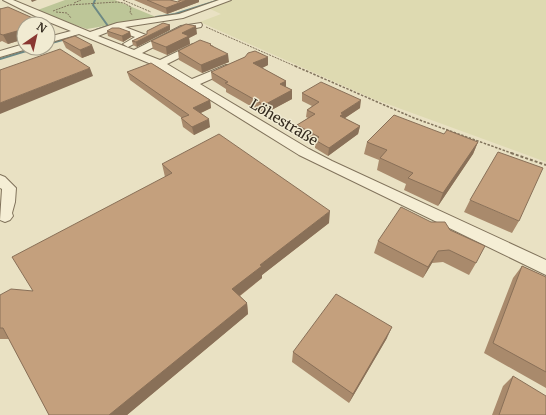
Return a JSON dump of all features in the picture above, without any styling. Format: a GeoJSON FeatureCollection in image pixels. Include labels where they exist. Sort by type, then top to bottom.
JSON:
{"type":"FeatureCollection","features":[{"type":"Feature","properties":{"kind":"street"},"geometry":{"type":"LineString","coordinates":[[56,39],[162,16],[227,0]]}},
{"type":"Feature","properties":{"kind":"street","name":"Löhestraße"},"geometry":{"type":"LineString","coordinates":[[12,7],[68,26],[135,52],[160,64],[321,161],[546,268]]}},
{"type":"Feature","properties":{"kind":"street"},"geometry":{"type":"LineString","coordinates":[[159,28],[171,23],[162,16]]}},
{"type":"Feature","properties":{"kind":"street"},"geometry":{"type":"LineString","coordinates":[[135,52],[184,28],[198,25]]}},
{"type":"Feature","properties":{"kind":"street"},"geometry":{"type":"LineString","coordinates":[[110,33],[122,29],[144,37],[121,47]]}},
{"type":"Feature","properties":{"kind":"street"},"geometry":{"type":"LineString","coordinates":[[160,64],[196,46]]}},
{"type":"Feature","properties":{"kind":"street"},"geometry":{"type":"LineString","coordinates":[[0,54],[16,49]]}},
{"type":"Feature","properties":{"kind":"street"},"geometry":{"type":"LineString","coordinates":[[192,82],[242,62]]}},
{"type":"Feature","properties":{"kind":"street"},"geometry":{"type":"LineString","coordinates":[[0,180],[9,188],[8,202],[4,213],[5,216]]}},
{"type":"Feature","properties":{"kind":"path"},"geometry":{"type":"LineString","coordinates":[[68,26],[72,21],[69,15],[63,12],[52,11],[81,0],[83,4]]}},
{"type":"Feature","properties":{"kind":"path"},"geometry":{"type":"LineString","coordinates":[[123,0],[162,16]]}},
{"type":"Feature","properties":{"kind":"path"},"geometry":{"type":"LineString","coordinates":[[71,4],[97,5],[118,2],[129,5],[138,2]]}},
{"type":"Feature","properties":{"kind":"path"},"geometry":{"type":"LineString","coordinates":[[129,5],[131,7],[130,13],[134,16]]}},
{"type":"Feature","properties":{"kind":"path"},"geometry":{"type":"LineString","coordinates":[[198,25],[220,32],[333,84],[414,118],[546,165]]}},
{"type":"Feature","properties":{"kind":"shaded area"},"geometry":{"type":"Polygon","coordinates":[[[232,0],[546,0],[546,162],[371,98],[200,22],[221,14],[208,8],[232,0]]]}},
{"type":"Feature","properties":{"kind":"green space"},"geometry":{"type":"Polygon","coordinates":[[[65,0],[115,0],[156,17],[87,29],[56,18],[56,16],[49,16],[35,11],[65,0]]]}},
{"type":"Feature","properties":{"kind":"building"},"geometry":{"type":"Polygon","coordinates":[[[147,0],[170,0],[178,2],[181,0],[187,0],[166,8],[147,0]]]}},
{"type":"Feature","properties":{"kind":"building"},"geometry":{"type":"Polygon","coordinates":[[[8,7],[28,16],[16,16],[16,31],[3,35],[0,34],[0,9],[8,7]]]}},
{"type":"Feature","properties":{"kind":"building"},"geometry":{"type":"Polygon","coordinates":[[[163,23],[170,25],[136,42],[132,41],[147,34],[147,31],[163,23]]]}},
{"type":"Feature","properties":{"kind":"building"},"geometry":{"type":"Polygon","coordinates":[[[186,24],[196,26],[182,33],[189,36],[166,47],[151,41],[186,24]]]}},
{"type":"Feature","properties":{"kind":"building"},"geometry":{"type":"Polygon","coordinates":[[[112,28],[119,28],[130,32],[122,36],[107,31],[112,28]]]}},
{"type":"Feature","properties":{"kind":"building"},"geometry":{"type":"Polygon","coordinates":[[[75,36],[92,45],[80,50],[62,40],[75,36]]]}},
{"type":"Feature","properties":{"kind":"building"},"geometry":{"type":"Polygon","coordinates":[[[200,40],[211,44],[210,45],[228,54],[201,65],[178,51],[200,40]]]}},
{"type":"Feature","properties":{"kind":"building"},"geometry":{"type":"Polygon","coordinates":[[[60,49],[90,68],[0,103],[0,70],[40,56],[56,56],[56,50],[60,49]]]}},
{"type":"Feature","properties":{"kind":"building"},"geometry":{"type":"Polygon","coordinates":[[[255,51],[268,57],[253,63],[286,81],[280,84],[292,90],[264,105],[225,83],[228,82],[211,72],[245,57],[248,53],[255,51]]]}},
{"type":"Feature","properties":{"kind":"building"},"geometry":{"type":"Polygon","coordinates":[[[151,63],[210,100],[193,108],[209,119],[192,127],[181,118],[189,115],[127,72],[151,63]]]}},
{"type":"Feature","properties":{"kind":"building"},"geometry":{"type":"Polygon","coordinates":[[[321,82],[361,100],[341,113],[343,114],[340,116],[360,126],[329,148],[315,140],[319,137],[297,125],[315,114],[307,110],[319,102],[302,93],[321,82]]]}},
{"type":"Feature","properties":{"kind":"building"},"geometry":{"type":"Polygon","coordinates":[[[394,115],[444,134],[447,130],[478,142],[443,193],[408,178],[413,173],[380,158],[387,150],[367,142],[394,115]]]}},
{"type":"Feature","properties":{"kind":"building"},"geometry":{"type":"Polygon","coordinates":[[[219,134],[330,211],[260,265],[262,266],[232,289],[247,303],[109,415],[49,415],[3,328],[0,328],[0,295],[11,289],[33,291],[12,257],[172,173],[162,164],[219,134]]]}},
{"type":"Feature","properties":{"kind":"building"},"geometry":{"type":"Polygon","coordinates":[[[498,152],[543,168],[519,221],[470,200],[498,152]]]}},
{"type":"Feature","properties":{"kind":"building"},"geometry":{"type":"Polygon","coordinates":[[[401,207],[431,222],[445,222],[450,230],[485,246],[476,263],[449,250],[438,251],[428,267],[378,241],[401,207]]]}},
{"type":"Feature","properties":{"kind":"building"},"geometry":{"type":"Polygon","coordinates":[[[522,266],[546,277],[546,372],[493,343],[522,266]]]}},
{"type":"Feature","properties":{"kind":"building"},"geometry":{"type":"Polygon","coordinates":[[[336,294],[392,327],[353,394],[293,352],[336,294]]]}},
{"type":"Feature","properties":{"kind":"building"},"geometry":{"type":"Polygon","coordinates":[[[513,376],[546,396],[546,415],[499,415],[513,376]]]}},
{"type":"Feature","properties":{"kind":"waterway"},"geometry":{"type":"LineString","coordinates":[[95,0],[93,5],[108,26],[96,30]]}},
{"type":"Feature","properties":{"kind":"waterway"},"geometry":{"type":"LineString","coordinates":[[156,17],[175,14],[219,0]]}},
{"type":"Feature","properties":{"kind":"waterway"},"geometry":{"type":"LineString","coordinates":[[56,42],[66,39]]}},
{"type":"Feature","properties":{"kind":"waterway"},"geometry":{"type":"LineString","coordinates":[[0,59],[16,54]]}}]}
